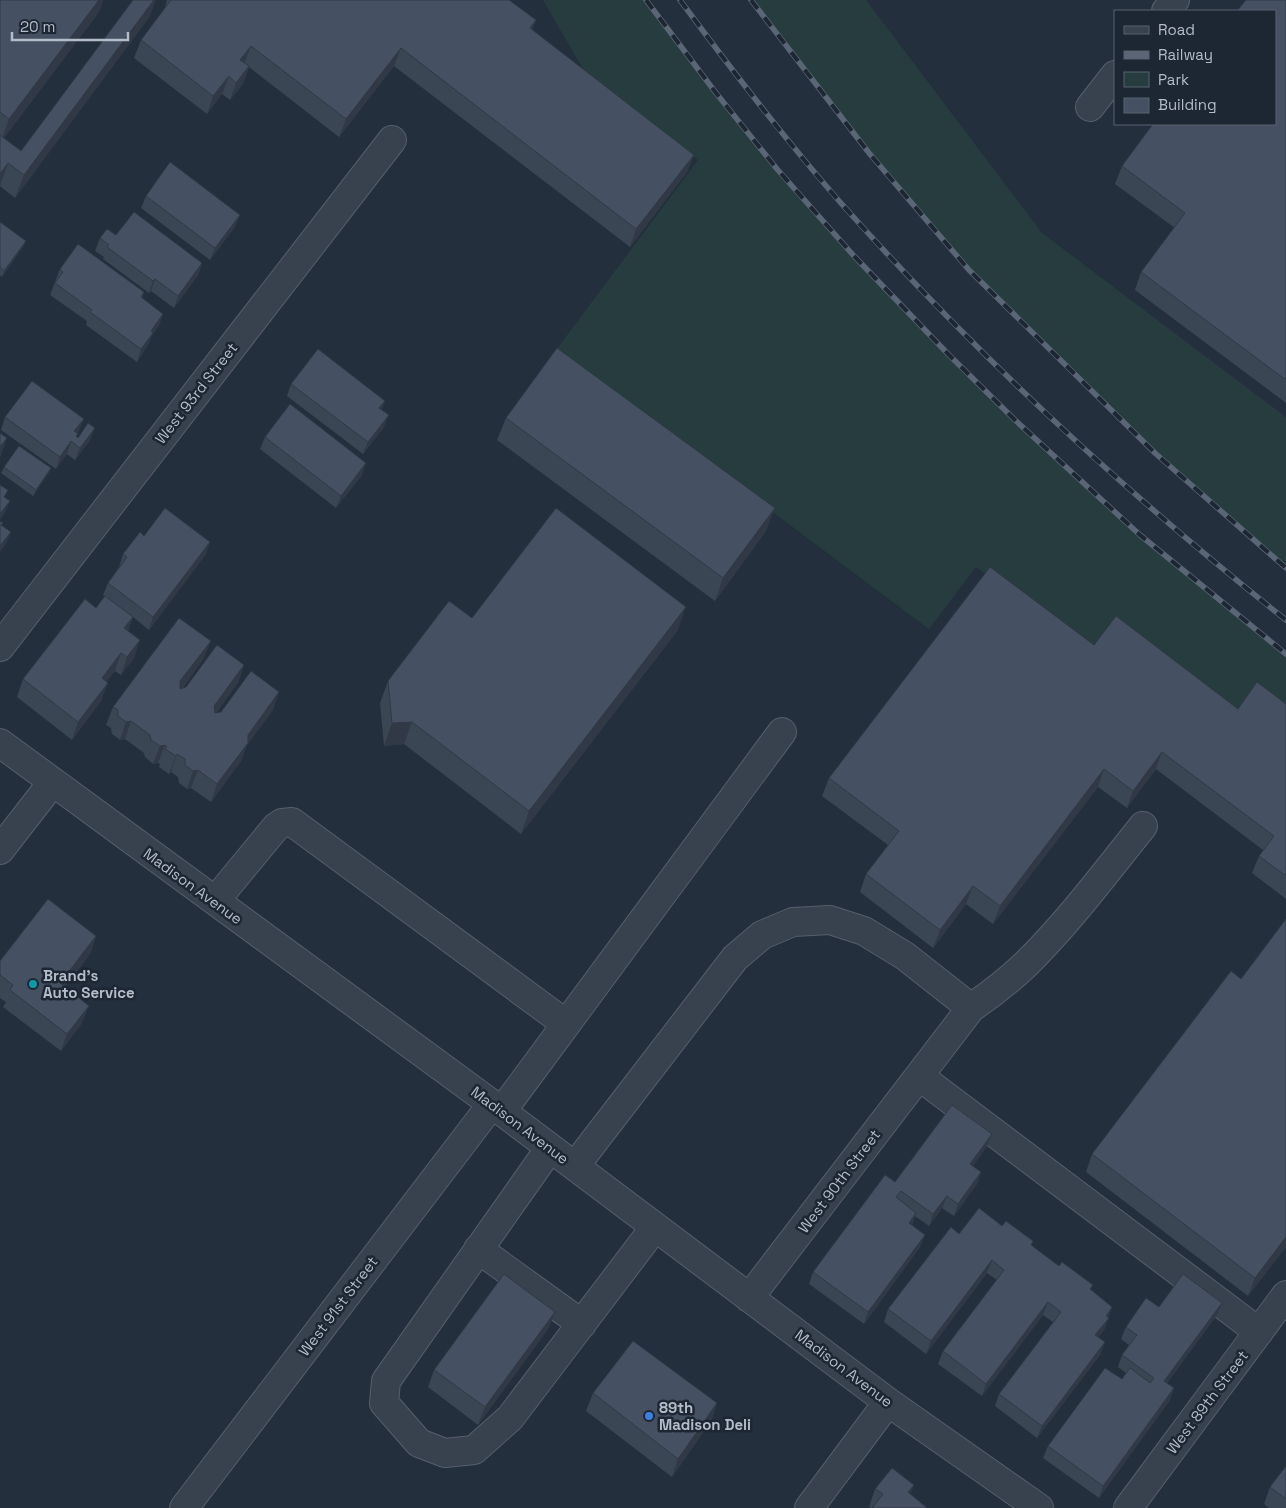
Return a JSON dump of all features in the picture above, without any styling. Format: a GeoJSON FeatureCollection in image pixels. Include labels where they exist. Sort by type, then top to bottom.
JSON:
{"type":"FeatureCollection","features":[{"type":"Feature","properties":{"kind":"street"},"geometry":{"type":"LineString","coordinates":[[1167,10],[1175,0]]}},
{"type":"Feature","properties":{"kind":"street"},"geometry":{"type":"LineString","coordinates":[[1090,107],[1114,76]]}},
{"type":"Feature","properties":{"kind":"street","name":"West 93rd Street"},"geometry":{"type":"LineString","coordinates":[[0,647],[392,140]]}},
{"type":"Feature","properties":{"kind":"street","name":"West 91st Street"},"geometry":{"type":"LineString","coordinates":[[184,1508],[497,1108],[566,1024],[782,732]]}},
{"type":"Feature","properties":{"kind":"street","name":"Madison Avenue"},"geometry":{"type":"LineString","coordinates":[[0,743],[497,1108],[888,1402],[1038,1508]]}},
{"type":"Feature","properties":{"kind":"street"},"geometry":{"type":"LineString","coordinates":[[0,850],[52,782]]}},
{"type":"Feature","properties":{"kind":"street"},"geometry":{"type":"LineString","coordinates":[[215,902],[276,827],[282,823],[292,822],[566,1024]]}},
{"type":"Feature","properties":{"kind":"street","name":"West 90th Street"},"geometry":{"type":"LineString","coordinates":[[749,1298],[971,1008],[1001,987],[1036,953],[1060,927],[1143,826]]}},
{"type":"Feature","properties":{"kind":"street"},"geometry":{"type":"LineString","coordinates":[[575,1166],[735,958],[762,935],[793,922],[830,920],[864,931],[905,956],[971,1008]]}},
{"type":"Feature","properties":{"kind":"street"},"geometry":{"type":"LineString","coordinates":[[924,1070],[1259,1332]]}},
{"type":"Feature","properties":{"kind":"street"},"geometry":{"type":"LineString","coordinates":[[550,1148],[386,1381],[384,1403],[419,1443],[445,1453],[474,1450],[510,1418],[655,1227]]}},
{"type":"Feature","properties":{"kind":"street"},"geometry":{"type":"LineString","coordinates":[[478,1250],[582,1324]]}},
{"type":"Feature","properties":{"kind":"street","name":"West 89th Street"},"geometry":{"type":"LineString","coordinates":[[1128,1508],[1286,1296]]}},
{"type":"Feature","properties":{"kind":"street"},"geometry":{"type":"LineString","coordinates":[[809,1508],[888,1402]]}},
{"type":"Feature","properties":{"kind":"green space"},"geometry":{"type":"Polygon","coordinates":[[[543,0],[646,0],[741,125],[792,185],[897,301],[1008,412],[1111,510],[1175,565],[1286,654],[1286,715],[1231,718],[1110,624],[1089,651],[976,567],[929,629],[556,350],[698,160],[584,71],[543,0]]]}},
{"type":"Feature","properties":{"kind":"green space"},"geometry":{"type":"Polygon","coordinates":[[[751,0],[866,0],[1042,233],[1286,417],[1286,568],[1156,454],[969,270],[869,153],[751,0]]]}},
{"type":"Feature","properties":{"kind":"building"},"geometry":{"type":"Polygon","coordinates":[[[0,0],[99,0],[9,119],[0,112],[0,0]]]}},
{"type":"Feature","properties":{"kind":"building"},"geometry":{"type":"Polygon","coordinates":[[[133,0],[154,0],[24,175],[8,163],[0,174],[0,135],[21,151],[133,0]]]}},
{"type":"Feature","properties":{"kind":"building"},"geometry":{"type":"Polygon","coordinates":[[[171,0],[509,0],[536,20],[530,28],[694,155],[636,229],[401,48],[346,119],[251,46],[240,60],[249,66],[236,83],[229,76],[213,96],[141,40],[171,0]]]}},
{"type":"Feature","properties":{"kind":"building"},"geometry":{"type":"Polygon","coordinates":[[[1246,0],[1286,0],[1286,380],[1141,272],[1185,213],[1122,166],[1152,125],[1276,125],[1276,10],[1238,10],[1246,0]]]}},
{"type":"Feature","properties":{"kind":"building"},"geometry":{"type":"Polygon","coordinates":[[[170,162],[240,215],[215,248],[146,196],[170,162]]]}},
{"type":"Feature","properties":{"kind":"building"},"geometry":{"type":"Polygon","coordinates":[[[134,212],[202,263],[178,296],[155,279],[153,281],[107,247],[109,245],[100,238],[107,229],[116,235],[134,212]]]}},
{"type":"Feature","properties":{"kind":"building"},"geometry":{"type":"Polygon","coordinates":[[[0,222],[26,241],[4,271],[0,267],[0,222]]]}},
{"type":"Feature","properties":{"kind":"building"},"geometry":{"type":"Polygon","coordinates":[[[78,244],[144,292],[141,297],[163,314],[151,331],[153,333],[141,349],[90,312],[92,310],[55,283],[63,272],[60,269],[78,244]]]}},
{"type":"Feature","properties":{"kind":"building"},"geometry":{"type":"Polygon","coordinates":[[[557,348],[775,508],[723,578],[506,418],[557,348]]]}},
{"type":"Feature","properties":{"kind":"building"},"geometry":{"type":"Polygon","coordinates":[[[318,349],[385,401],[379,408],[389,415],[368,442],[291,384],[318,349]]]}},
{"type":"Feature","properties":{"kind":"building"},"geometry":{"type":"Polygon","coordinates":[[[32,381],[84,419],[74,431],[78,434],[76,436],[78,438],[88,423],[95,428],[80,448],[71,441],[60,457],[5,417],[32,381]]]}},
{"type":"Feature","properties":{"kind":"building"},"geometry":{"type":"Polygon","coordinates":[[[290,404],[366,463],[341,496],[265,437],[290,404]]]}},
{"type":"Feature","properties":{"kind":"building"},"geometry":{"type":"Polygon","coordinates":[[[0,433],[7,438],[0,447],[0,433]]]}},
{"type":"Feature","properties":{"kind":"building"},"geometry":{"type":"Polygon","coordinates":[[[19,446],[51,468],[36,490],[4,467],[19,446]]]}},
{"type":"Feature","properties":{"kind":"building"},"geometry":{"type":"Polygon","coordinates":[[[0,485],[8,490],[4,497],[10,501],[0,514],[0,485]]]}},
{"type":"Feature","properties":{"kind":"building"},"geometry":{"type":"Polygon","coordinates":[[[165,508],[210,542],[153,617],[108,583],[127,557],[123,554],[140,532],[144,536],[165,508]]]}},
{"type":"Feature","properties":{"kind":"building"},"geometry":{"type":"Polygon","coordinates":[[[556,508],[686,607],[529,811],[412,722],[392,723],[388,681],[449,601],[472,618],[556,508]]]}},
{"type":"Feature","properties":{"kind":"building"},"geometry":{"type":"Polygon","coordinates":[[[0,521],[3,523],[1,525],[11,532],[0,546],[0,521]]]}},
{"type":"Feature","properties":{"kind":"building"},"geometry":{"type":"Polygon","coordinates":[[[990,567],[1094,645],[1116,616],[1238,709],[1257,682],[1286,704],[1286,876],[1259,856],[1274,836],[1162,752],[1133,791],[1104,769],[1000,906],[973,886],[940,930],[866,874],[899,831],[829,778],[990,567]]]}},
{"type":"Feature","properties":{"kind":"building"},"geometry":{"type":"Polygon","coordinates":[[[105,596],[133,617],[124,628],[140,640],[127,657],[121,653],[102,678],[108,683],[78,722],[23,679],[85,599],[96,608],[105,596]]]}},
{"type":"Feature","properties":{"kind":"building"},"geometry":{"type":"Polygon","coordinates":[[[179,618],[211,641],[180,681],[180,689],[186,687],[217,645],[244,665],[214,706],[215,713],[221,712],[251,671],[279,692],[248,735],[248,743],[217,784],[198,770],[193,771],[185,765],[185,759],[165,749],[167,747],[165,745],[160,746],[151,740],[150,735],[131,721],[126,722],[118,716],[118,710],[113,707],[179,618]]]}},
{"type":"Feature","properties":{"kind":"building","name":"Brand's Auto Service"},"geometry":{"type":"Polygon","coordinates":[[[48,899],[96,936],[60,983],[89,1006],[67,1034],[10,990],[13,985],[0,975],[0,961],[48,899]]]}},
{"type":"Feature","properties":{"kind":"building"},"geometry":{"type":"Polygon","coordinates":[[[1286,919],[1286,1237],[1255,1278],[1092,1154],[1231,971],[1241,979],[1286,919]]]}},
{"type":"Feature","properties":{"kind":"building"},"geometry":{"type":"Polygon","coordinates":[[[952,1105],[992,1134],[970,1164],[981,1172],[958,1204],[947,1196],[933,1214],[901,1191],[896,1197],[916,1213],[909,1223],[925,1235],[868,1312],[813,1272],[885,1175],[895,1182],[952,1105]]]}},
{"type":"Feature","properties":{"kind":"building"},"geometry":{"type":"Polygon","coordinates":[[[979,1208],[1002,1226],[1006,1221],[1033,1241],[1031,1245],[1059,1266],[1062,1262],[1093,1285],[1090,1289],[1112,1307],[1106,1316],[1109,1318],[1095,1335],[1105,1342],[1042,1426],[999,1394],[1061,1312],[1048,1302],[986,1384],[943,1351],[1004,1270],[992,1260],[931,1341],[888,1309],[951,1227],[959,1234],[979,1208]]]}},
{"type":"Feature","properties":{"kind":"building"},"geometry":{"type":"Polygon","coordinates":[[[504,1274],[555,1312],[485,1407],[434,1370],[504,1274]]]}},
{"type":"Feature","properties":{"kind":"building"},"geometry":{"type":"Polygon","coordinates":[[[1183,1274],[1222,1303],[1164,1381],[1174,1388],[1103,1486],[1048,1446],[1105,1368],[1122,1379],[1130,1368],[1150,1383],[1154,1378],[1122,1355],[1137,1335],[1126,1327],[1146,1298],[1159,1307],[1183,1274]]]}},
{"type":"Feature","properties":{"kind":"building","name":"89th Madison Deli"},"geometry":{"type":"Polygon","coordinates":[[[633,1341],[717,1403],[678,1459],[593,1393],[633,1341]]]}},
{"type":"Feature","properties":{"kind":"building"},"geometry":{"type":"Polygon","coordinates":[[[1286,1466],[1286,1499],[1270,1487],[1286,1466]]]}},
{"type":"Feature","properties":{"kind":"building"},"geometry":{"type":"Polygon","coordinates":[[[892,1468],[914,1485],[908,1492],[927,1508],[872,1508],[883,1494],[875,1489],[892,1468]]]}},
{"type":"Feature","properties":{"kind":"railway"},"geometry":{"type":"LineString","coordinates":[[646,0],[716,93],[777,169],[854,256],[949,355],[1015,420],[1140,535],[1286,654]]}},
{"type":"Feature","properties":{"kind":"railway"},"geometry":{"type":"LineString","coordinates":[[680,0],[718,52],[798,153],[892,259],[945,314],[1054,421],[1110,472],[1226,572],[1286,620]]}},
{"type":"Feature","properties":{"kind":"railway"},"geometry":{"type":"LineString","coordinates":[[751,0],[869,153],[969,270],[1156,454],[1286,568]]}},
{"type":"Feature","properties":{"kind":"place","name":"Brand's Auto Service"},"geometry":{"type":"Point","coordinates":[33,984]}},
{"type":"Feature","properties":{"kind":"place","name":"89th Madison Deli"},"geometry":{"type":"Point","coordinates":[649,1416]}}]}
